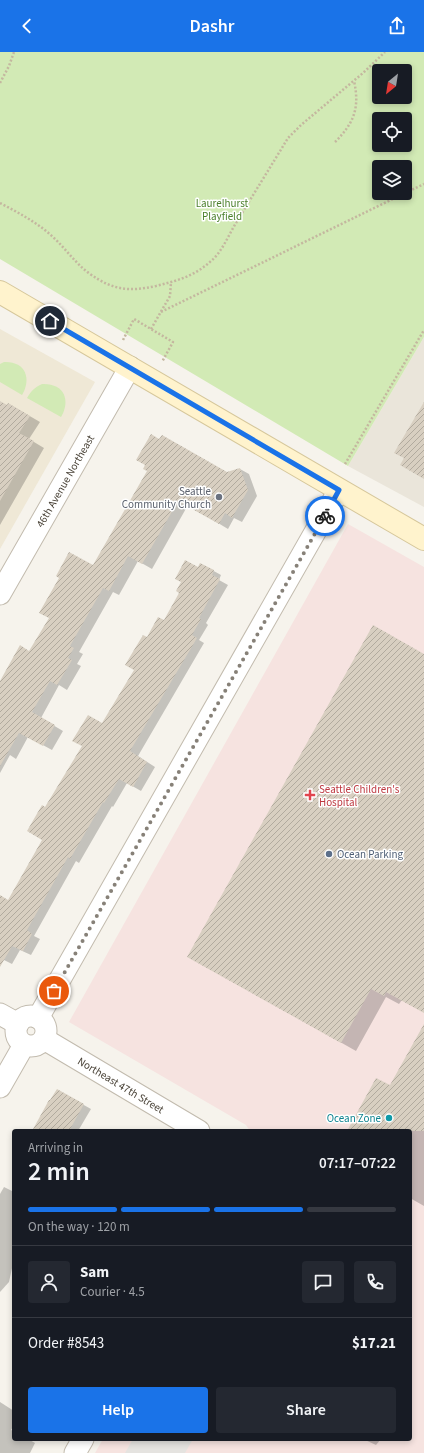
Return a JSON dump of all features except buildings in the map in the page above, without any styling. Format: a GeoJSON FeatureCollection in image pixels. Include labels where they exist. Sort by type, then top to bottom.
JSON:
{"type":"FeatureCollection","features":[{"type":"Feature","properties":{"kind":"street"},"geometry":{"type":"LineString","coordinates":[[0,292],[424,539]]}},
{"type":"Feature","properties":{"kind":"street","name":"46th Avenue Northeast"},"geometry":{"type":"LineString","coordinates":[[0,594],[130,367]]}},
{"type":"Feature","properties":{"kind":"street"},"geometry":{"type":"LineString","coordinates":[[38,1018],[339,490]]}},
{"type":"Feature","properties":{"kind":"street"},"geometry":{"type":"LineString","coordinates":[[0,1014],[18,1024]]}},
{"type":"Feature","properties":{"kind":"street"},"geometry":{"type":"LineString","coordinates":[[32,1016],[38,1018],[46,1028],[44,1039],[38,1045],[24,1045],[17,1037],[16,1032],[18,1024],[22,1019],[27,1017],[32,1016]]}},
{"type":"Feature","properties":{"kind":"street","name":"Northeast 47th Street"},"geometry":{"type":"LineString","coordinates":[[44,1039],[196,1129]]}},
{"type":"Feature","properties":{"kind":"street"},"geometry":{"type":"LineString","coordinates":[[0,1087],[24,1045]]}},
{"type":"Feature","properties":{"kind":"street"},"geometry":{"type":"LineString","coordinates":[[75,1453],[82,1441]]}},
{"type":"Feature","properties":{"kind":"path"},"geometry":{"type":"LineString","coordinates":[[0,83],[9,66],[14,52]]}},
{"type":"Feature","properties":{"kind":"path"},"geometry":{"type":"LineString","coordinates":[[0,203],[33,221],[54,238],[69,256],[90,274],[108,284],[124,290],[148,288],[171,282],[197,272],[216,256],[288,138],[385,52]]}},
{"type":"Feature","properties":{"kind":"path"},"geometry":{"type":"LineString","coordinates":[[335,142],[352,120],[356,108],[354,81]]}},
{"type":"Feature","properties":{"kind":"path"},"geometry":{"type":"LineString","coordinates":[[412,190],[424,184]]}},
{"type":"Feature","properties":{"kind":"path"},"geometry":{"type":"LineString","coordinates":[[161,312],[391,200]]}},
{"type":"Feature","properties":{"kind":"path"},"geometry":{"type":"LineString","coordinates":[[151,329],[170,296],[171,282]]}},
{"type":"Feature","properties":{"kind":"path"},"geometry":{"type":"LineString","coordinates":[[134,319],[173,342]]}},
{"type":"Feature","properties":{"kind":"path"},"geometry":{"type":"LineString","coordinates":[[345,464],[424,330]]}},
{"type":"Feature","properties":{"kind":"shaded area"},"geometry":{"type":"Polygon","coordinates":[[[0,329],[95,382],[0,549],[0,329]]]}},
{"type":"Feature","properties":{"kind":"shaded area"},"geometry":{"type":"Polygon","coordinates":[[[424,337],[424,507],[348,466],[424,337]]]}},
{"type":"Feature","properties":{"kind":"shaded area","name":"Seattle Children's Hospital"},"geometry":{"type":"Polygon","coordinates":[[[348,524],[424,567],[424,1453],[95,1453],[102,1441],[412,1441],[412,1129],[249,1129],[246,1125],[69,1022],[348,524]]]}},
{"type":"Feature","properties":{"kind":"shaded area"},"geometry":{"type":"Polygon","coordinates":[[[132,1441],[192,1441],[185,1453],[125,1453],[132,1441]]]}},
{"type":"Feature","properties":{"kind":"green space","name":"Laurelhurst Playfield"},"geometry":{"type":"Polygon","coordinates":[[[0,52],[424,52],[424,337],[348,466],[0,259],[0,52]]]}},
{"type":"Feature","properties":{"kind":"green space"},"geometry":{"type":"Polygon","coordinates":[[[4,362],[17,364],[25,372],[26,383],[22,395],[0,382],[0,364],[4,362]]]}},
{"type":"Feature","properties":{"kind":"green space"},"geometry":{"type":"Polygon","coordinates":[[[42,384],[56,386],[64,394],[65,405],[61,417],[27,398],[37,386],[42,384]]]}},
{"type":"Feature","properties":{"kind":"way so far"},"geometry":{"type":"LineString","coordinates":[[54,991],[325,516]]}},
{"type":"Feature","properties":{"kind":"place","name":"Seattle Community Church"},"geometry":{"type":"Point","coordinates":[219,497]}},
{"type":"Feature","properties":{"kind":"place","name":"Seattle Children's Hospital"},"geometry":{"type":"Point","coordinates":[310,795]}},
{"type":"Feature","properties":{"kind":"place","name":"Ocean Parking"},"geometry":{"type":"Point","coordinates":[329,854]}},
{"type":"Feature","properties":{"kind":"place","name":"Ocean Zone"},"geometry":{"type":"Point","coordinates":[389,1118]}},
{"type":"Feature","properties":{"kind":"route"},"geometry":{"type":"LineString","coordinates":[[50,321],[339,490],[325,516]]}}]}
